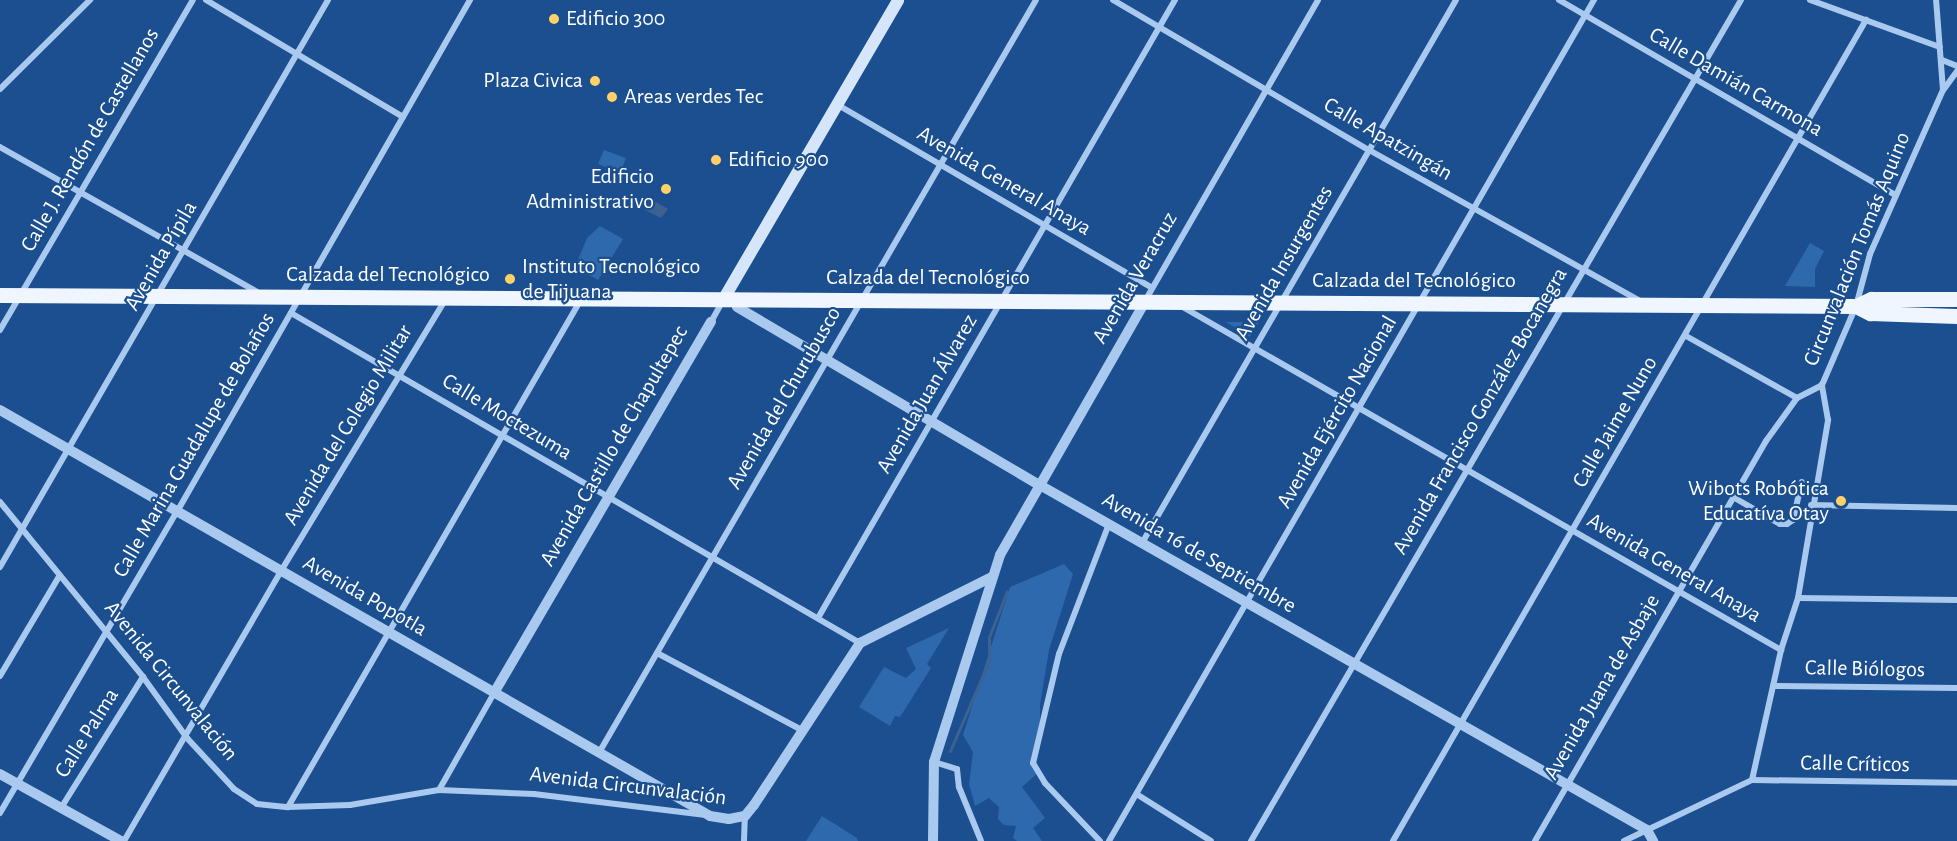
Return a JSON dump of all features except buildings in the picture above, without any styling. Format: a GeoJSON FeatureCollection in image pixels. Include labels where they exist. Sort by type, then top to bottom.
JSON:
{"type":"FeatureCollection","features":[{"type":"Feature","properties":{"kind":"main road","name":"Avenida Castillo de Chapultepec"},"geometry":{"type":"LineString","coordinates":[[730,304],[898,0]]}},
{"type":"Feature","properties":{"kind":"main road","name":"Calzada del Tecnológico"},"geometry":{"type":"LineString","coordinates":[[0,295],[582,299],[730,304],[862,300],[1001,301],[1148,295],[1174,302],[1647,305],[1856,306],[1871,299],[1957,299]]}},
{"type":"Feature","properties":{"kind":"main road","name":"Calzada del Tecnológico"},"geometry":{"type":"LineString","coordinates":[[1856,306],[1870,313],[1957,316]]}},
{"type":"Feature","properties":{"kind":"street"},"geometry":{"type":"LineString","coordinates":[[0,89],[90,0]]}},
{"type":"Feature","properties":{"kind":"street","name":"Calle J. Rendón de Castellanos"},"geometry":{"type":"LineString","coordinates":[[0,330],[193,0]]}},
{"type":"Feature","properties":{"kind":"street"},"geometry":{"type":"LineString","coordinates":[[206,0],[403,117]]}},
{"type":"Feature","properties":{"kind":"street","name":"Avenida Pípila"},"geometry":{"type":"LineString","coordinates":[[0,567],[160,296],[328,0]]}},
{"type":"Feature","properties":{"kind":"street","name":"Calle Marina Guadalupe de Bolaños"},"geometry":{"type":"LineString","coordinates":[[0,813],[178,510],[470,0]]}},
{"type":"Feature","properties":{"kind":"street","name":"Avenida del Churubusco"},"geometry":{"type":"LineString","coordinates":[[600,751],[1036,0]]}},
{"type":"Feature","properties":{"kind":"street","name":"Calle Apatzingán"},"geometry":{"type":"LineString","coordinates":[[1113,0],[1370,150],[1647,305]]}},
{"type":"Feature","properties":{"kind":"street","name":"Avenida Juan Álvarez"},"geometry":{"type":"LineString","coordinates":[[819,618],[1175,0]]}},
{"type":"Feature","properties":{"kind":"street","name":"Avenida Veracruz"},"geometry":{"type":"LineString","coordinates":[[933,841],[934,762],[992,578],[1038,484],[1318,0]]}},
{"type":"Feature","properties":{"kind":"street","name":"Avenida Insurgentes"},"geometry":{"type":"LineString","coordinates":[[1142,543],[1456,0]]}},
{"type":"Feature","properties":{"kind":"street","name":"Calle Damián Carmona"},"geometry":{"type":"LineString","coordinates":[[1559,0],[1895,195]]}},
{"type":"Feature","properties":{"kind":"street","name":"Avenida Ejército Nacional"},"geometry":{"type":"LineString","coordinates":[[1109,841],[1138,795],[1594,0]]}},
{"type":"Feature","properties":{"kind":"street","name":"Avenida Francisco González Bocanegra"},"geometry":{"type":"LineString","coordinates":[[1251,841],[1741,0]]}},
{"type":"Feature","properties":{"kind":"street"},"geometry":{"type":"LineString","coordinates":[[1810,0],[1940,47]]}},
{"type":"Feature","properties":{"kind":"street","name":"Circunvalación Tomás Aquino"},"geometry":{"type":"LineString","coordinates":[[1752,780],[1781,650],[1798,598],[1811,505],[1828,420],[1822,386],[1856,306],[1867,263],[1943,90],[1935,0]]}},
{"type":"Feature","properties":{"kind":"street","name":"Calle Jaime Nuno"},"geometry":{"type":"LineString","coordinates":[[1393,841],[1704,305],[1866,20]]}},
{"type":"Feature","properties":{"kind":"street"},"geometry":{"type":"LineString","coordinates":[[1942,60],[1957,66]]}},
{"type":"Feature","properties":{"kind":"street"},"geometry":{"type":"LineString","coordinates":[[1943,90],[1957,71]]}},
{"type":"Feature","properties":{"kind":"street","name":"Avenida General Anaya"},"geometry":{"type":"LineString","coordinates":[[838,105],[1046,226],[1148,295]]}},
{"type":"Feature","properties":{"kind":"street"},"geometry":{"type":"LineString","coordinates":[[0,147],[266,297]]}},
{"type":"Feature","properties":{"kind":"street","name":"Avenida del Colegio Militar"},"geometry":{"type":"LineString","coordinates":[[123,841],[187,738],[281,570],[447,298]]}},
{"type":"Feature","properties":{"kind":"street"},"geometry":{"type":"LineString","coordinates":[[288,807],[582,299]]}},
{"type":"Feature","properties":{"kind":"street","name":"Avenida General Anaya"},"geometry":{"type":"LineString","coordinates":[[1174,302],[1781,650]]}},
{"type":"Feature","properties":{"kind":"street","name":"Avenida Castillo de Chapultepec"},"geometry":{"type":"LineString","coordinates":[[439,790],[711,322],[730,304]]}},
{"type":"Feature","properties":{"kind":"street","name":"Avenida 16 de Septiembre"},"geometry":{"type":"LineString","coordinates":[[730,304],[1038,484],[1647,830]]}},
{"type":"Feature","properties":{"kind":"street","name":"Calle Moctezuma"},"geometry":{"type":"LineString","coordinates":[[291,313],[860,642]]}},
{"type":"Feature","properties":{"kind":"street"},"geometry":{"type":"LineString","coordinates":[[1686,336],[1797,398],[1822,386]]}},
{"type":"Feature","properties":{"kind":"street","name":"Avenida Juana de Asbaje"},"geometry":{"type":"LineString","coordinates":[[1535,841],[1733,497],[1797,398]]}},
{"type":"Feature","properties":{"kind":"street","name":"Avenida Popotla"},"geometry":{"type":"LineString","coordinates":[[0,410],[494,693],[600,751],[710,816]]}},
{"type":"Feature","properties":{"kind":"street"},"geometry":{"type":"LineString","coordinates":[[1733,497],[1780,524],[1787,524],[1793,520],[1802,482]]}},
{"type":"Feature","properties":{"kind":"street","name":"Avenida Circunvalación"},"geometry":{"type":"LineString","coordinates":[[0,502],[143,677],[187,738],[241,795],[257,804],[288,807],[350,805],[439,790],[534,794],[729,819],[745,816]]}},
{"type":"Feature","properties":{"kind":"street"},"geometry":{"type":"LineString","coordinates":[[1811,505],[1957,508]]}},
{"type":"Feature","properties":{"kind":"street"},"geometry":{"type":"LineString","coordinates":[[1100,841],[1045,783],[1033,764],[1059,654],[1109,524]]}},
{"type":"Feature","properties":{"kind":"street"},"geometry":{"type":"LineString","coordinates":[[0,676],[60,575]]}},
{"type":"Feature","properties":{"kind":"street"},"geometry":{"type":"LineString","coordinates":[[744,841],[745,816],[860,642],[992,578]]}},
{"type":"Feature","properties":{"kind":"street"},"geometry":{"type":"LineString","coordinates":[[1798,598],[1957,600]]}},
{"type":"Feature","properties":{"kind":"street"},"geometry":{"type":"LineString","coordinates":[[657,652],[801,730]]}},
{"type":"Feature","properties":{"kind":"street","name":"Calle Palma"},"geometry":{"type":"LineString","coordinates":[[61,808],[143,677]]}},
{"type":"Feature","properties":{"kind":"street","name":"Calle Biólogos"},"geometry":{"type":"LineString","coordinates":[[1773,686],[1957,688]]}},
{"type":"Feature","properties":{"kind":"street"},"geometry":{"type":"LineString","coordinates":[[934,762],[957,769],[959,788],[981,841]]}},
{"type":"Feature","properties":{"kind":"street"},"geometry":{"type":"LineString","coordinates":[[0,774],[123,841]]}},
{"type":"Feature","properties":{"kind":"street"},"geometry":{"type":"LineString","coordinates":[[1624,841],[1752,780]]}},
{"type":"Feature","properties":{"kind":"street","name":"Calle Críticos"},"geometry":{"type":"LineString","coordinates":[[1752,780],[1957,783]]}},
{"type":"Feature","properties":{"kind":"street"},"geometry":{"type":"LineString","coordinates":[[1138,795],[1211,841]]}},
{"type":"Feature","properties":{"kind":"street"},"geometry":{"type":"LineString","coordinates":[[1647,830],[1653,841]]}},
{"type":"Feature","properties":{"kind":"shaded area"},"geometry":{"type":"Polygon","coordinates":[[[604,150],[626,158],[620,173],[598,164],[604,150]]]}},
{"type":"Feature","properties":{"kind":"shaded area"},"geometry":{"type":"Polygon","coordinates":[[[651,199],[668,209],[661,218],[645,210],[651,199]]]}},
{"type":"Feature","properties":{"kind":"shaded area"},"geometry":{"type":"Polygon","coordinates":[[[600,226],[623,239],[598,280],[575,267],[587,238],[600,226]]]}},
{"type":"Feature","properties":{"kind":"shaded area"},"geometry":{"type":"Polygon","coordinates":[[[1810,243],[1824,251],[1815,269],[1815,287],[1785,286],[1810,243]]]}},
{"type":"Feature","properties":{"kind":"shaded area"},"geometry":{"type":"Polygon","coordinates":[[[1226,322],[1259,322],[1250,337],[1226,322]]]}},
{"type":"Feature","properties":{"kind":"shaded area"},"geometry":{"type":"Polygon","coordinates":[[[1064,564],[1073,574],[1049,650],[1040,705],[1040,747],[1035,768],[1038,773],[1022,787],[1045,818],[1033,828],[1042,841],[1017,841],[1013,838],[1016,826],[1004,825],[998,819],[999,807],[989,798],[975,806],[969,784],[973,752],[963,735],[1010,587],[1064,564]]]}},
{"type":"Feature","properties":{"kind":"shaded area"},"geometry":{"type":"Polygon","coordinates":[[[949,628],[927,664],[931,668],[900,717],[895,716],[890,726],[859,707],[884,667],[906,678],[916,669],[906,648],[949,628]]]}},
{"type":"Feature","properties":{"kind":"shaded area"},"geometry":{"type":"Polygon","coordinates":[[[822,816],[857,838],[858,841],[806,841],[822,816]]]}},
{"type":"Feature","properties":{"kind":"waterway"},"geometry":{"type":"LineString","coordinates":[[950,751],[989,661],[989,637],[1007,591]]}},
{"type":"Feature","properties":{"kind":"place","name":"Edificio 300"},"geometry":{"type":"Point","coordinates":[554,19]}},
{"type":"Feature","properties":{"kind":"place","name":"Plaza Civica"},"geometry":{"type":"Point","coordinates":[595,81]}},
{"type":"Feature","properties":{"kind":"place","name":"Areas verdes Tec"},"geometry":{"type":"Point","coordinates":[612,97]}},
{"type":"Feature","properties":{"kind":"place","name":"Edificio 900"},"geometry":{"type":"Point","coordinates":[716,160]}},
{"type":"Feature","properties":{"kind":"place","name":"Edificio Administrativo"},"geometry":{"type":"Point","coordinates":[666,189]}},
{"type":"Feature","properties":{"kind":"place","name":"Instituto Tecnológico de Tijuana"},"geometry":{"type":"Point","coordinates":[510,279]}},
{"type":"Feature","properties":{"kind":"place","name":"Wibots Robótica Educatíva Otay"},"geometry":{"type":"Point","coordinates":[1841,501]}}]}
